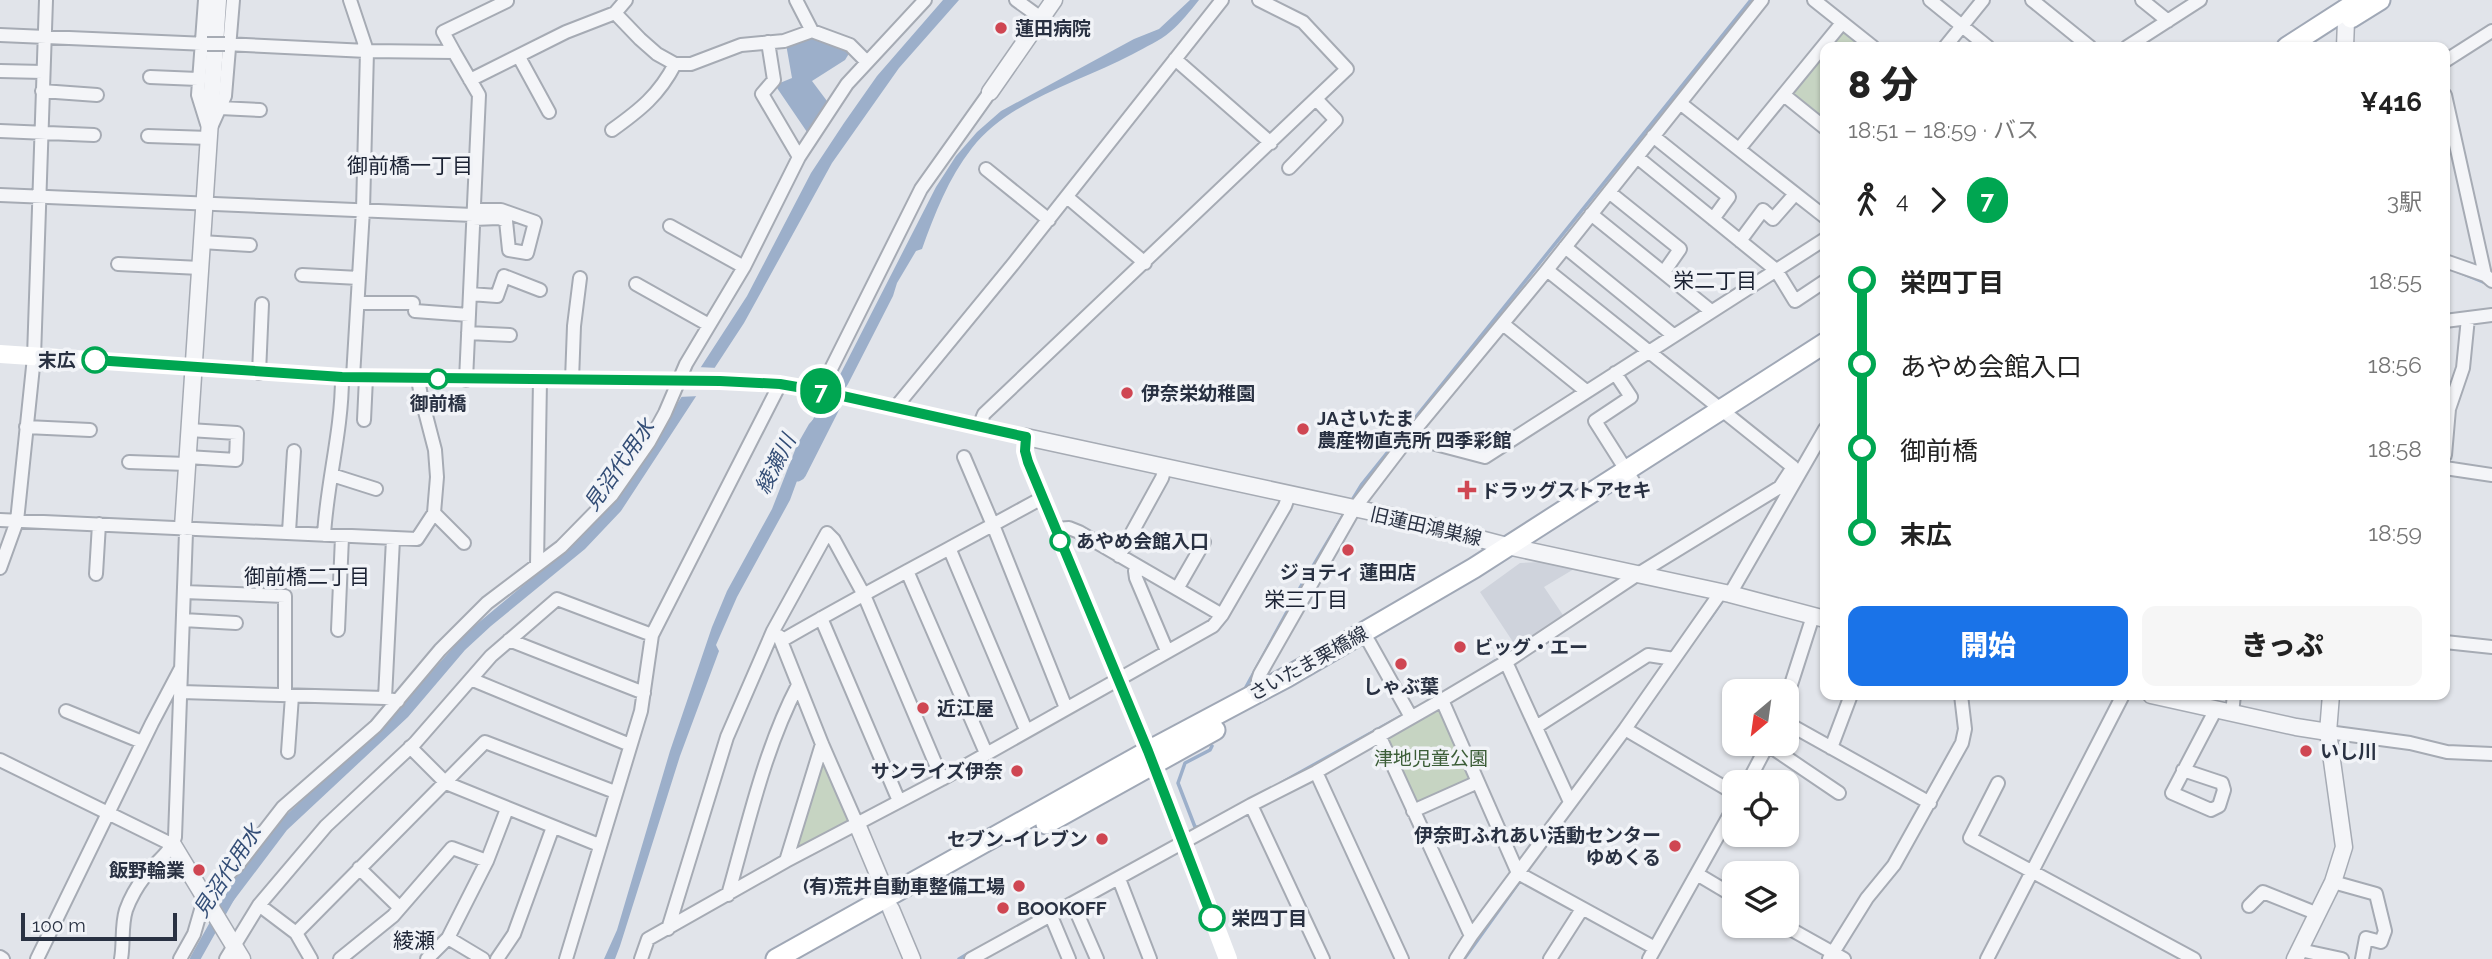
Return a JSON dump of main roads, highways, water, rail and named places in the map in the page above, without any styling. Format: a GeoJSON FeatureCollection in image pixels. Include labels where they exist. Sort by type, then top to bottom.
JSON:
{"type":"FeatureCollection","features":[{"type":"Feature","properties":{"kind":"main road"},"geometry":{"type":"LineString","coordinates":[[2313,42],[2360,0]]}},
{"type":"Feature","properties":{"kind":"main road"},"geometry":{"type":"LineString","coordinates":[[2296,42],[2380,0]]}},
{"type":"Feature","properties":{"kind":"main road","name":"さいたま栗橋線"},"geometry":{"type":"LineString","coordinates":[[1728,414],[1820,347]]}},
{"type":"Feature","properties":{"kind":"main road"},"geometry":{"type":"LineString","coordinates":[[0,354],[259,373],[354,377],[780,384],[1026,437],[1025,451],[1042,498],[1151,758],[1228,959]]}},
{"type":"Feature","properties":{"kind":"main road","name":"さいたま栗橋線"},"geometry":{"type":"LineString","coordinates":[[776,959],[889,903],[1151,758],[1369,642],[1630,475],[1820,360]]}},
{"type":"Feature","properties":{"kind":"main road","name":"さいたま栗橋線"},"geometry":{"type":"LineString","coordinates":[[1151,758],[1261,690],[1474,568],[1516,548]]}},
{"type":"Feature","properties":{"kind":"main road","name":"さいたま栗橋線"},"geometry":{"type":"LineString","coordinates":[[800,959],[889,903]]}},
{"type":"Feature","properties":{"kind":"water"},"geometry":{"type":"Polygon","coordinates":[[[943,0],[959,0],[899,68],[832,163],[744,323],[621,511],[585,549],[465,650],[408,717],[287,830],[228,908],[218,902],[252,854],[285,816],[386,723],[466,633],[573,544],[614,501],[747,296],[811,173],[877,76],[943,0]]]}},
{"type":"Feature","properties":{"kind":"water"},"geometry":{"type":"Polygon","coordinates":[[[1190,0],[1199,0],[1178,25],[1162,38],[1047,93],[1006,117],[972,148],[956,172],[937,209],[922,249],[916,251],[897,283],[848,384],[812,440],[790,500],[737,597],[716,645],[719,651],[680,756],[620,946],[615,959],[604,959],[617,930],[670,751],[727,591],[772,509],[797,445],[809,424],[822,410],[936,187],[956,156],[977,132],[1001,111],[1134,39],[1159,29],[1190,0]]]}},
{"type":"Feature","properties":{"kind":"water"},"geometry":{"type":"Polygon","coordinates":[[[813,35],[837,42],[850,52],[845,60],[812,81],[827,101],[807,132],[775,85],[792,78],[786,44],[813,35]]]}},
{"type":"Feature","properties":{"kind":"waterway"},"geometry":{"type":"LineString","coordinates":[[1351,502],[1362,484],[1751,0]]}},
{"type":"Feature","properties":{"kind":"waterway"},"geometry":{"type":"LineString","coordinates":[[2456,271],[2488,284]]}},
{"type":"Feature","properties":{"kind":"waterway","name":"綾瀬川"},"geometry":{"type":"LineString","coordinates":[[797,472],[834,399]]}},
{"type":"Feature","properties":{"kind":"waterway"},"geometry":{"type":"LineString","coordinates":[[1246,687],[1344,514]]}},
{"type":"Feature","properties":{"kind":"waterway"},"geometry":{"type":"LineString","coordinates":[[1709,620],[1725,597]]}},
{"type":"Feature","properties":{"kind":"waterway"},"geometry":{"type":"LineString","coordinates":[[1480,671],[1495,661]]}},
{"type":"Feature","properties":{"kind":"waterway"},"geometry":{"type":"LineString","coordinates":[[1281,783],[1405,714]]}},
{"type":"Feature","properties":{"kind":"waterway"},"geometry":{"type":"LineString","coordinates":[[1201,827],[1195,827],[1178,783],[1185,763],[1210,750],[1212,746]]}},
{"type":"Feature","properties":{"kind":"waterway"},"geometry":{"type":"LineString","coordinates":[[1464,959],[1522,878]]}},
{"type":"Feature","properties":{"kind":"waterway","name":"見沼代用水"},"geometry":{"type":"LineString","coordinates":[[195,959],[231,895]]}},
{"type":"Feature","properties":{"kind":"waterway"},"geometry":{"type":"LineString","coordinates":[[959,959],[969,953]]}},
{"type":"Feature","properties":{"kind":"place","name":"蓮田病院"},"geometry":{"type":"Point","coordinates":[1001,28]}},
{"type":"Feature","properties":{"kind":"place","name":"末広"},"geometry":{"type":"Point","coordinates":[95,360]}},
{"type":"Feature","properties":{"kind":"place","name":"御前橋"},"geometry":{"type":"Point","coordinates":[438,379]}},
{"type":"Feature","properties":{"kind":"place","name":"伊奈栄幼稚園"},"geometry":{"type":"Point","coordinates":[1127,393]}},
{"type":"Feature","properties":{"kind":"place","name":"JAさいたま 農産物直売所 四季彩館"},"geometry":{"type":"Point","coordinates":[1303,429]}},
{"type":"Feature","properties":{"kind":"place","name":"ドラッグストアセキ"},"geometry":{"type":"Point","coordinates":[1467,490]}},
{"type":"Feature","properties":{"kind":"place","name":"あやめ会館入口"},"geometry":{"type":"Point","coordinates":[1060,541]}},
{"type":"Feature","properties":{"kind":"place","name":"ジョティ 蓮田店"},"geometry":{"type":"Point","coordinates":[1348,550]}},
{"type":"Feature","properties":{"kind":"place","name":"ビッグ・エー"},"geometry":{"type":"Point","coordinates":[1460,647]}},
{"type":"Feature","properties":{"kind":"place","name":"しゃぶ葉"},"geometry":{"type":"Point","coordinates":[1401,664]}},
{"type":"Feature","properties":{"kind":"place","name":"近江屋"},"geometry":{"type":"Point","coordinates":[923,708]}},
{"type":"Feature","properties":{"kind":"place","name":"いし川"},"geometry":{"type":"Point","coordinates":[2306,751]}},
{"type":"Feature","properties":{"kind":"place","name":"サンライズ伊奈"},"geometry":{"type":"Point","coordinates":[1017,771]}},
{"type":"Feature","properties":{"kind":"place","name":"セブン-イレブン"},"geometry":{"type":"Point","coordinates":[1102,839]}},
{"type":"Feature","properties":{"kind":"place","name":"伊奈町ふれあい活動センター ゆめくる"},"geometry":{"type":"Point","coordinates":[1675,846]}},
{"type":"Feature","properties":{"kind":"place","name":"飯野輪業"},"geometry":{"type":"Point","coordinates":[199,870]}},
{"type":"Feature","properties":{"kind":"place","name":"(有)荒井自動車整備工場"},"geometry":{"type":"Point","coordinates":[1019,886]}},
{"type":"Feature","properties":{"kind":"place","name":"BOOKOFF"},"geometry":{"type":"Point","coordinates":[1003,908]}},
{"type":"Feature","properties":{"kind":"place","name":"栄四丁目"},"geometry":{"type":"Point","coordinates":[1212,918]}},
{"type":"Feature","properties":{"kind":"district","name":"御前橋一丁目"},"geometry":{"type":"Point","coordinates":[410,165]}},
{"type":"Feature","properties":{"kind":"district","name":"栄二丁目"},"geometry":{"type":"Point","coordinates":[1715,280]}},
{"type":"Feature","properties":{"kind":"district","name":"御前橋二丁目"},"geometry":{"type":"Point","coordinates":[307,576]}},
{"type":"Feature","properties":{"kind":"district","name":"栄三丁目"},"geometry":{"type":"Point","coordinates":[1306,599]}},
{"type":"Feature","properties":{"kind":"district","name":"綾瀬"},"geometry":{"type":"Point","coordinates":[414,940]}},
{"type":"Feature","properties":{"kind":"park label","name":"津地児童公園"},"geometry":{"type":"Point","coordinates":[1431,758]}}]}
